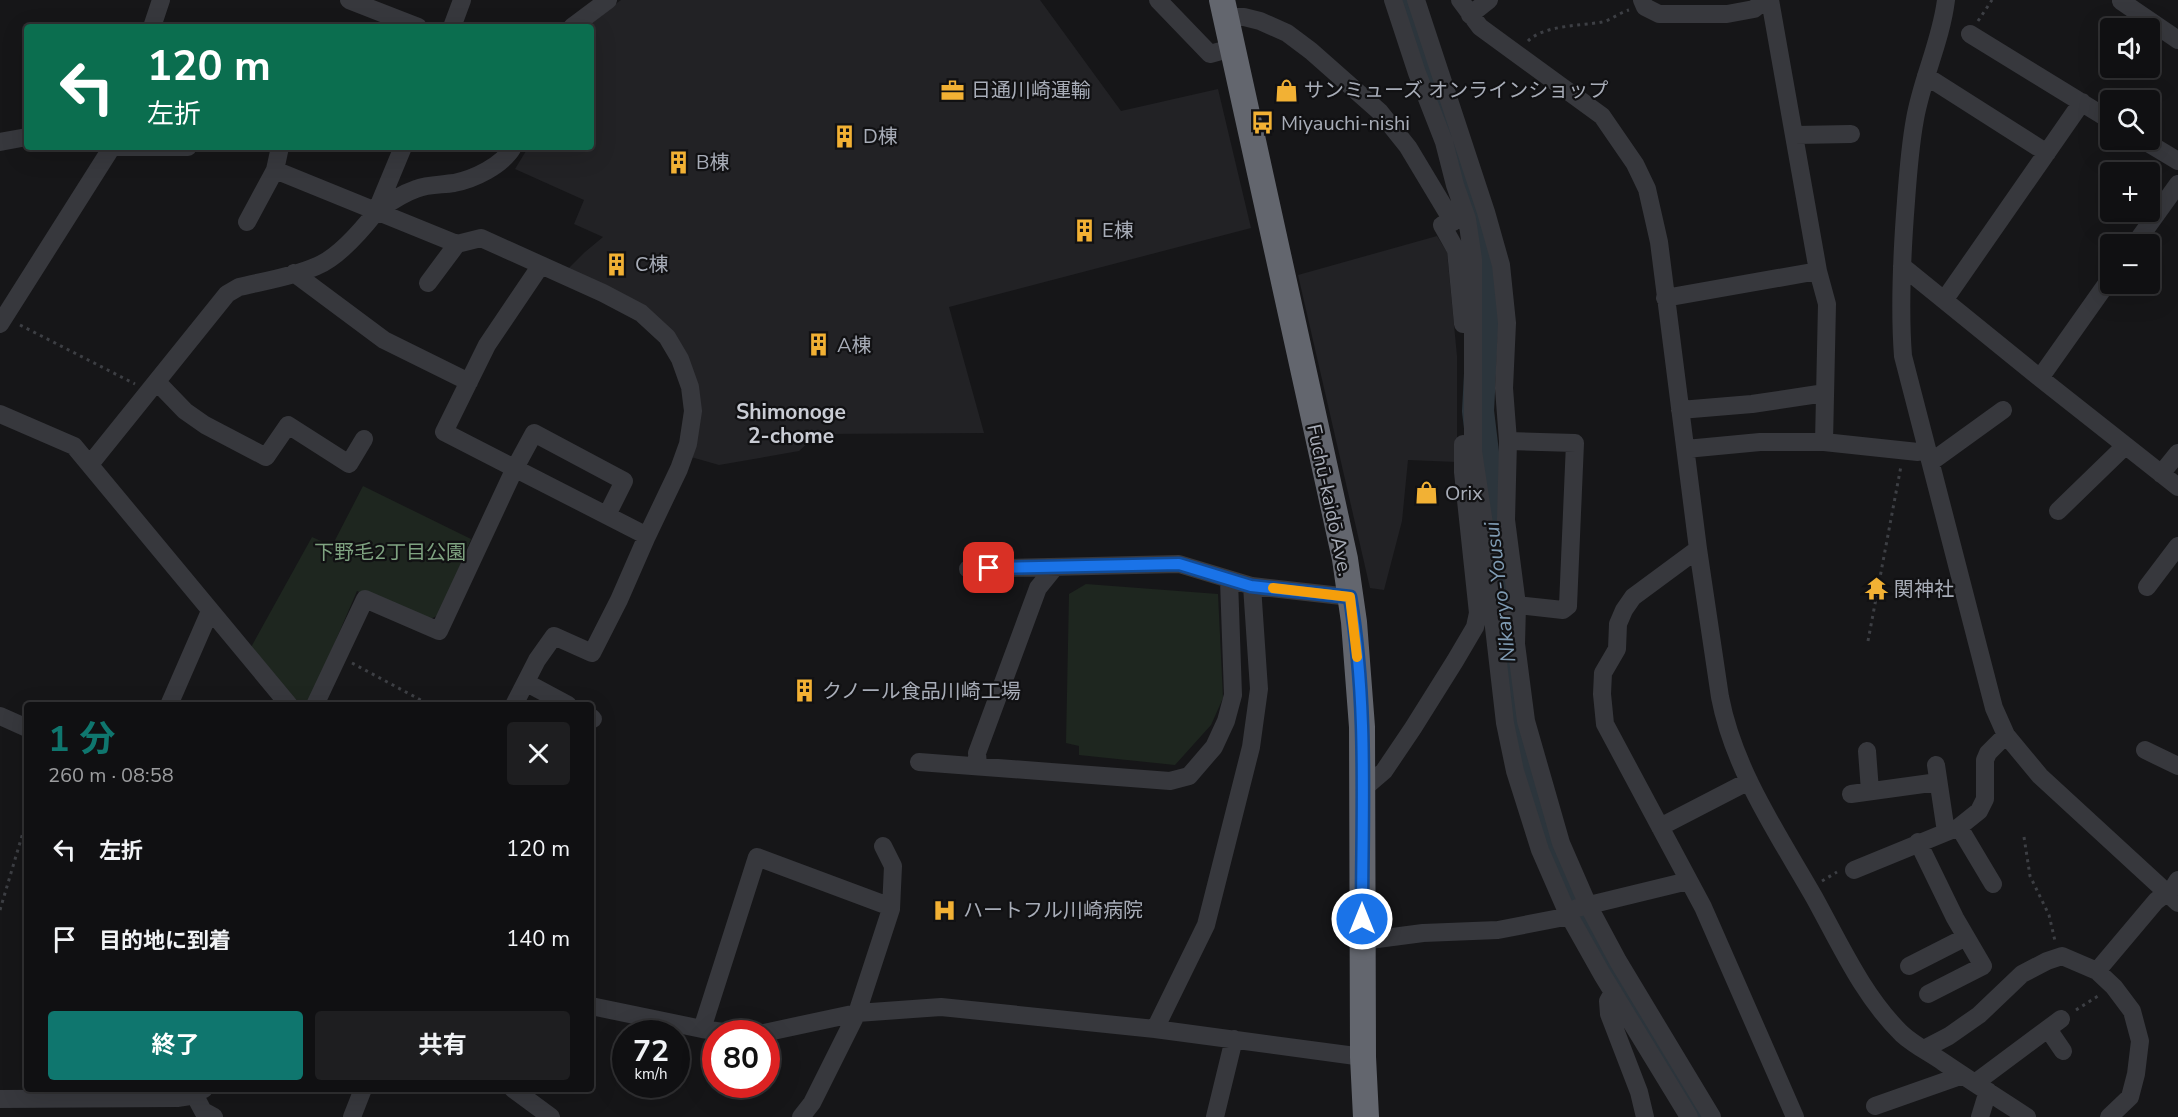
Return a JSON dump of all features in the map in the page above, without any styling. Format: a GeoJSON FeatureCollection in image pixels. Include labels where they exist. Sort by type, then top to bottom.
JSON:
{"type":"FeatureCollection","features":[{"type":"Feature","properties":{"kind":"highway","name":"Fuchū-kaidō Ave."},"geometry":{"type":"LineString","coordinates":[[1223,9],[1345,559],[1350,597],[1360,686],[1363,789],[1363,1057],[1366,1117]]}},
{"type":"Feature","properties":{"kind":"street"},"geometry":{"type":"LineString","coordinates":[[153,24],[161,0]]}},
{"type":"Feature","properties":{"kind":"street"},"geometry":{"type":"LineString","coordinates":[[349,0],[410,24]]}},
{"type":"Feature","properties":{"kind":"street"},"geometry":{"type":"LineString","coordinates":[[453,24],[462,0]]}},
{"type":"Feature","properties":{"kind":"street"},"geometry":{"type":"LineString","coordinates":[[576,24],[608,0]]}},
{"type":"Feature","properties":{"kind":"street"},"geometry":{"type":"LineString","coordinates":[[1158,0],[1210,54],[1232,48]]}},
{"type":"Feature","properties":{"kind":"street"},"geometry":{"type":"LineString","coordinates":[[1393,0],[1443,142],[1467,219],[1473,259],[1473,451],[1498,609],[1505,723],[1515,771],[1540,850],[1576,910],[1613,992],[1689,1117]]}},
{"type":"Feature","properties":{"kind":"street"},"geometry":{"type":"LineString","coordinates":[[1416,0],[1502,265],[1507,323],[1504,388],[1508,441],[1506,520],[1498,609]]}},
{"type":"Feature","properties":{"kind":"street"},"geometry":{"type":"LineString","coordinates":[[1489,0],[1465,8],[1480,27],[1514,54],[1602,116],[1635,164],[1647,189],[1653,214],[1698,549],[1723,713],[1749,782],[1872,1000],[1905,1037],[2027,1117]]}},
{"type":"Feature","properties":{"kind":"street"},"geometry":{"type":"LineString","coordinates":[[1644,4],[1659,14],[1727,14],[1754,9],[1765,0]]}},
{"type":"Feature","properties":{"kind":"street"},"geometry":{"type":"LineString","coordinates":[[1770,0],[1818,271],[1827,304],[1824,442]]}},
{"type":"Feature","properties":{"kind":"street"},"geometry":{"type":"LineString","coordinates":[[1946,0],[1915,117],[1910,150],[1900,314],[1903,356],[1994,708],[2006,735],[2040,776],[2174,892],[2156,901],[2097,971]]}},
{"type":"Feature","properties":{"kind":"street"},"geometry":{"type":"LineString","coordinates":[[2121,1],[2178,40]]}},
{"type":"Feature","properties":{"kind":"street"},"geometry":{"type":"LineString","coordinates":[[1223,9],[1287,33],[1311,51],[1380,112],[1408,147],[1448,224],[1456,250],[1464,328],[1463,472],[1498,609],[1516,644],[1526,721],[1562,843],[1576,910],[1618,961],[1712,1117]]}},
{"type":"Feature","properties":{"kind":"street"},"geometry":{"type":"LineString","coordinates":[[1970,33],[2100,114]]}},
{"type":"Feature","properties":{"kind":"street"},"geometry":{"type":"LineString","coordinates":[[1926,76],[2047,153]]}},
{"type":"Feature","properties":{"kind":"street"},"geometry":{"type":"LineString","coordinates":[[1945,299],[2082,102]]}},
{"type":"Feature","properties":{"kind":"street"},"geometry":{"type":"LineString","coordinates":[[1795,135],[1851,134]]}},
{"type":"Feature","properties":{"kind":"street"},"geometry":{"type":"LineString","coordinates":[[0,142],[24,138]]}},
{"type":"Feature","properties":{"kind":"street"},"geometry":{"type":"LineString","coordinates":[[2,320],[111,150]]}},
{"type":"Feature","properties":{"kind":"street"},"geometry":{"type":"LineString","coordinates":[[247,222],[275,170],[279,150]]}},
{"type":"Feature","properties":{"kind":"street"},"geometry":{"type":"LineString","coordinates":[[376,212],[402,150]]}},
{"type":"Feature","properties":{"kind":"street"},"geometry":{"type":"LineString","coordinates":[[91,463],[227,294],[239,287],[318,266],[334,256],[376,212],[399,196],[419,187],[455,183],[474,177],[493,166],[511,150]]}},
{"type":"Feature","properties":{"kind":"street"},"geometry":{"type":"LineString","coordinates":[[2160,150],[2178,161]]}},
{"type":"Feature","properties":{"kind":"street"},"geometry":{"type":"LineString","coordinates":[[275,170],[457,244],[481,238],[603,293],[641,313],[667,337],[680,359],[690,387],[693,411],[688,444],[679,469],[646,536],[619,600],[592,653],[554,636],[537,660],[516,702]]}},
{"type":"Feature","properties":{"kind":"street"},"geometry":{"type":"LineString","coordinates":[[2142,234],[2178,184]]}},
{"type":"Feature","properties":{"kind":"street"},"geometry":{"type":"LineString","coordinates":[[428,283],[457,244]]}},
{"type":"Feature","properties":{"kind":"street"},"geometry":{"type":"LineString","coordinates":[[541,265],[487,345],[444,432],[646,536]]}},
{"type":"Feature","properties":{"kind":"street"},"geometry":{"type":"LineString","coordinates":[[1902,266],[2178,487]]}},
{"type":"Feature","properties":{"kind":"street"},"geometry":{"type":"LineString","coordinates":[[1665,298],[1818,271]]}},
{"type":"Feature","properties":{"kind":"street"},"geometry":{"type":"LineString","coordinates":[[294,273],[384,340],[469,382]]}},
{"type":"Feature","properties":{"kind":"street"},"geometry":{"type":"LineString","coordinates":[[2040,378],[2100,293]]}},
{"type":"Feature","properties":{"kind":"street"},"geometry":{"type":"LineString","coordinates":[[153,387],[205,425],[266,457],[288,425],[349,464],[364,439]]}},
{"type":"Feature","properties":{"kind":"street"},"geometry":{"type":"LineString","coordinates":[[1680,410],[1752,404],[1825,393]]}},
{"type":"Feature","properties":{"kind":"street"},"geometry":{"type":"LineString","coordinates":[[1929,456],[2003,410]]}},
{"type":"Feature","properties":{"kind":"street"},"geometry":{"type":"LineString","coordinates":[[0,414],[74,446],[91,463],[286,702]]}},
{"type":"Feature","properties":{"kind":"street"},"geometry":{"type":"LineString","coordinates":[[316,702],[366,598],[439,631],[515,468],[534,433],[624,481],[607,514]]}},
{"type":"Feature","properties":{"kind":"street"},"geometry":{"type":"LineString","coordinates":[[1363,789],[1384,771],[1475,627],[1498,609],[1563,610],[1568,606],[1575,443],[1508,441]]}},
{"type":"Feature","properties":{"kind":"street"},"geometry":{"type":"LineString","coordinates":[[1686,449],[1760,442],[1824,442],[1904,450],[1929,456]]}},
{"type":"Feature","properties":{"kind":"street"},"geometry":{"type":"LineString","coordinates":[[2058,511],[2125,446]]}},
{"type":"Feature","properties":{"kind":"street"},"geometry":{"type":"LineString","coordinates":[[2161,474],[2178,453]]}},
{"type":"Feature","properties":{"kind":"street"},"geometry":{"type":"LineString","coordinates":[[2147,587],[2178,546]]}},
{"type":"Feature","properties":{"kind":"street"},"geometry":{"type":"LineString","coordinates":[[1698,549],[1633,597],[1624,610],[1618,624],[1617,649],[1603,673],[1602,694],[1605,724],[1703,907],[1795,1117]]}},
{"type":"Feature","properties":{"kind":"street"},"geometry":{"type":"LineString","coordinates":[[968,569],[1179,564],[1251,586],[1350,597]]}},
{"type":"Feature","properties":{"kind":"street"},"geometry":{"type":"LineString","coordinates":[[978,766],[978,753],[1038,588],[1055,567]]}},
{"type":"Feature","properties":{"kind":"street"},"geometry":{"type":"LineString","coordinates":[[919,762],[1170,781],[1189,776],[1214,747],[1226,721],[1233,695],[1229,580]]}},
{"type":"Feature","properties":{"kind":"street"},"geometry":{"type":"LineString","coordinates":[[1155,1029],[1206,925],[1251,747],[1258,689],[1251,586]]}},
{"type":"Feature","properties":{"kind":"street"},"geometry":{"type":"LineString","coordinates":[[170,702],[210,611]]}},
{"type":"Feature","properties":{"kind":"street"},"geometry":{"type":"LineString","coordinates":[[527,683],[562,702]]}},
{"type":"Feature","properties":{"kind":"street"},"geometry":{"type":"LineString","coordinates":[[0,716],[24,727]]}},
{"type":"Feature","properties":{"kind":"street"},"geometry":{"type":"LineString","coordinates":[[1854,870],[1953,829],[1979,811],[1985,799],[1985,760],[1988,753],[2006,735]]}},
{"type":"Feature","properties":{"kind":"street"},"geometry":{"type":"LineString","coordinates":[[2145,750],[2178,766]]}},
{"type":"Feature","properties":{"kind":"street"},"geometry":{"type":"LineString","coordinates":[[1867,751],[1870,791]]}},
{"type":"Feature","properties":{"kind":"street"},"geometry":{"type":"LineString","coordinates":[[1851,794],[1937,774],[1953,829],[1993,884]]}},
{"type":"Feature","properties":{"kind":"street"},"geometry":{"type":"LineString","coordinates":[[1660,827],[1749,782]]}},
{"type":"Feature","properties":{"kind":"street"},"geometry":{"type":"LineString","coordinates":[[1918,843],[1983,966],[1928,994]]}},
{"type":"Feature","properties":{"kind":"street"},"geometry":{"type":"LineString","coordinates":[[801,1117],[812,1103],[857,1013],[891,907],[893,866],[883,846]]}},
{"type":"Feature","properties":{"kind":"street"},"geometry":{"type":"LineString","coordinates":[[705,1020],[758,857],[891,907]]}},
{"type":"Feature","properties":{"kind":"street"},"geometry":{"type":"LineString","coordinates":[[1362,941],[1423,933],[1498,930],[1688,881]]}},
{"type":"Feature","properties":{"kind":"street"},"geometry":{"type":"LineString","coordinates":[[1909,966],[1966,937]]}},
{"type":"Feature","properties":{"kind":"street"},"geometry":{"type":"LineString","coordinates":[[1924,1049],[1979,1016],[2022,974],[2047,960],[2062,956],[2097,971],[2114,987],[2132,1011],[2140,1041],[2136,1074],[2130,1097],[2109,1117]]}},
{"type":"Feature","properties":{"kind":"street"},"geometry":{"type":"LineString","coordinates":[[1613,992],[1608,1001],[1609,1014],[1639,1092],[1645,1117]]}},
{"type":"Feature","properties":{"kind":"street"},"geometry":{"type":"LineString","coordinates":[[594,1007],[702,1029]]}},
{"type":"Feature","properties":{"kind":"street"},"geometry":{"type":"LineString","coordinates":[[780,1030],[857,1013],[941,1007],[1155,1029],[1363,1057]]}},
{"type":"Feature","properties":{"kind":"street"},"geometry":{"type":"LineString","coordinates":[[1875,1106],[1975,1083],[2055,1024],[2063,1051]]}},
{"type":"Feature","properties":{"kind":"street"},"geometry":{"type":"LineString","coordinates":[[1215,1117],[1234,1039]]}},
{"type":"Feature","properties":{"kind":"street"},"geometry":{"type":"LineString","coordinates":[[1975,1083],[1980,1117]]}},
{"type":"Feature","properties":{"kind":"street"},"geometry":{"type":"LineString","coordinates":[[0,1099],[177,1098],[199,1092],[203,1111],[214,1117]]}},
{"type":"Feature","properties":{"kind":"street"},"geometry":{"type":"LineString","coordinates":[[352,1117],[362,1092]]}},
{"type":"Feature","properties":{"kind":"street"},"geometry":{"type":"LineString","coordinates":[[517,1092],[551,1117]]}},
{"type":"Feature","properties":{"kind":"path"},"geometry":{"type":"LineString","coordinates":[[1970,33],[1992,0]]}},
{"type":"Feature","properties":{"kind":"path"},"geometry":{"type":"LineString","coordinates":[[1514,54],[1534,35],[1569,26],[1604,21],[1644,4]]}},
{"type":"Feature","properties":{"kind":"path"},"geometry":{"type":"LineString","coordinates":[[2,320],[153,387]]}},
{"type":"Feature","properties":{"kind":"path"},"geometry":{"type":"LineString","coordinates":[[1868,641],[1904,450]]}},
{"type":"Feature","properties":{"kind":"path"},"geometry":{"type":"LineString","coordinates":[[338,656],[424,702]]}},
{"type":"Feature","properties":{"kind":"path"},"geometry":{"type":"LineString","coordinates":[[0,910],[24,829]]}},
{"type":"Feature","properties":{"kind":"path"},"geometry":{"type":"LineString","coordinates":[[2024,837],[2027,865],[2049,915],[2059,957]]}},
{"type":"Feature","properties":{"kind":"path"},"geometry":{"type":"LineString","coordinates":[[1809,890],[1848,866],[1854,870]]}},
{"type":"Feature","properties":{"kind":"path"},"geometry":{"type":"LineString","coordinates":[[2055,1024],[2114,987]]}},
{"type":"Feature","properties":{"kind":"shaded area"},"geometry":{"type":"Polygon","coordinates":[[[621,0],[1040,0],[1121,111],[1218,89],[1251,228],[949,307],[984,433],[818,434],[799,451],[719,465],[691,457],[678,339],[567,270],[603,237],[574,224],[584,200],[515,169],[526,150],[594,150],[594,24],[588,24],[621,0]]]}},
{"type":"Feature","properties":{"kind":"shaded area"},"geometry":{"type":"Polygon","coordinates":[[[1437,236],[1447,252],[1457,356],[1457,462],[1408,460],[1402,521],[1384,590],[1370,588],[1298,275],[1437,236]]]}},
{"type":"Feature","properties":{"kind":"green space","name":"下野毛2丁目公園"},"geometry":{"type":"Polygon","coordinates":[[[363,486],[471,539],[439,615],[426,621],[357,591],[309,702],[293,702],[250,649],[312,537],[332,546],[363,486]]]}},
{"type":"Feature","properties":{"kind":"green space"},"geometry":{"type":"Polygon","coordinates":[[[1086,584],[1218,594],[1223,698],[1211,725],[1175,765],[1079,755],[1079,746],[1066,743],[1069,594],[1086,584]]]}},
{"type":"Feature","properties":{"kind":"waterway","name":"Nikaryo-Yousui"},"geometry":{"type":"LineString","coordinates":[[1407,0],[1485,243],[1488,275],[1483,317],[1478,411],[1517,734],[1550,848],[1573,901],[1702,1117]]}},
{"type":"Feature","properties":{"kind":"slow traffic"},"geometry":{"type":"LineString","coordinates":[[1273,588],[1350,597],[1357,657]]}},
{"type":"Feature","properties":{"kind":"place","name":"日通川崎運輸"},"geometry":{"type":"Point","coordinates":[953,90]}},
{"type":"Feature","properties":{"kind":"place","name":"サンミューズ オンラインショップ"},"geometry":{"type":"Point","coordinates":[1286,90]}},
{"type":"Feature","properties":{"kind":"place","name":"Miyauchi-nishi"},"geometry":{"type":"Point","coordinates":[1263,123]}},
{"type":"Feature","properties":{"kind":"place","name":"D棟"},"geometry":{"type":"Point","coordinates":[845,136]}},
{"type":"Feature","properties":{"kind":"place","name":"B棟"},"geometry":{"type":"Point","coordinates":[678,162]}},
{"type":"Feature","properties":{"kind":"place","name":"E棟"},"geometry":{"type":"Point","coordinates":[1084,230]}},
{"type":"Feature","properties":{"kind":"place","name":"C棟"},"geometry":{"type":"Point","coordinates":[617,264]}},
{"type":"Feature","properties":{"kind":"place","name":"A棟"},"geometry":{"type":"Point","coordinates":[819,345]}},
{"type":"Feature","properties":{"kind":"place","name":"Orix"},"geometry":{"type":"Point","coordinates":[1427,493]}},
{"type":"Feature","properties":{"kind":"place","name":"関神社"},"geometry":{"type":"Point","coordinates":[1876,589]}},
{"type":"Feature","properties":{"kind":"place","name":"クノール食品川崎工場"},"geometry":{"type":"Point","coordinates":[804,691]}},
{"type":"Feature","properties":{"kind":"place","name":"ハートフル川崎病院"},"geometry":{"type":"Point","coordinates":[945,910]}},
{"type":"Feature","properties":{"kind":"district","name":"Shimonoge 2-chome"},"geometry":{"type":"Point","coordinates":[791,424]}},
{"type":"Feature","properties":{"kind":"route"},"geometry":{"type":"LineString","coordinates":[[989,568],[1179,564],[1251,586],[1350,597],[1362,727],[1362,919]]}}]}
